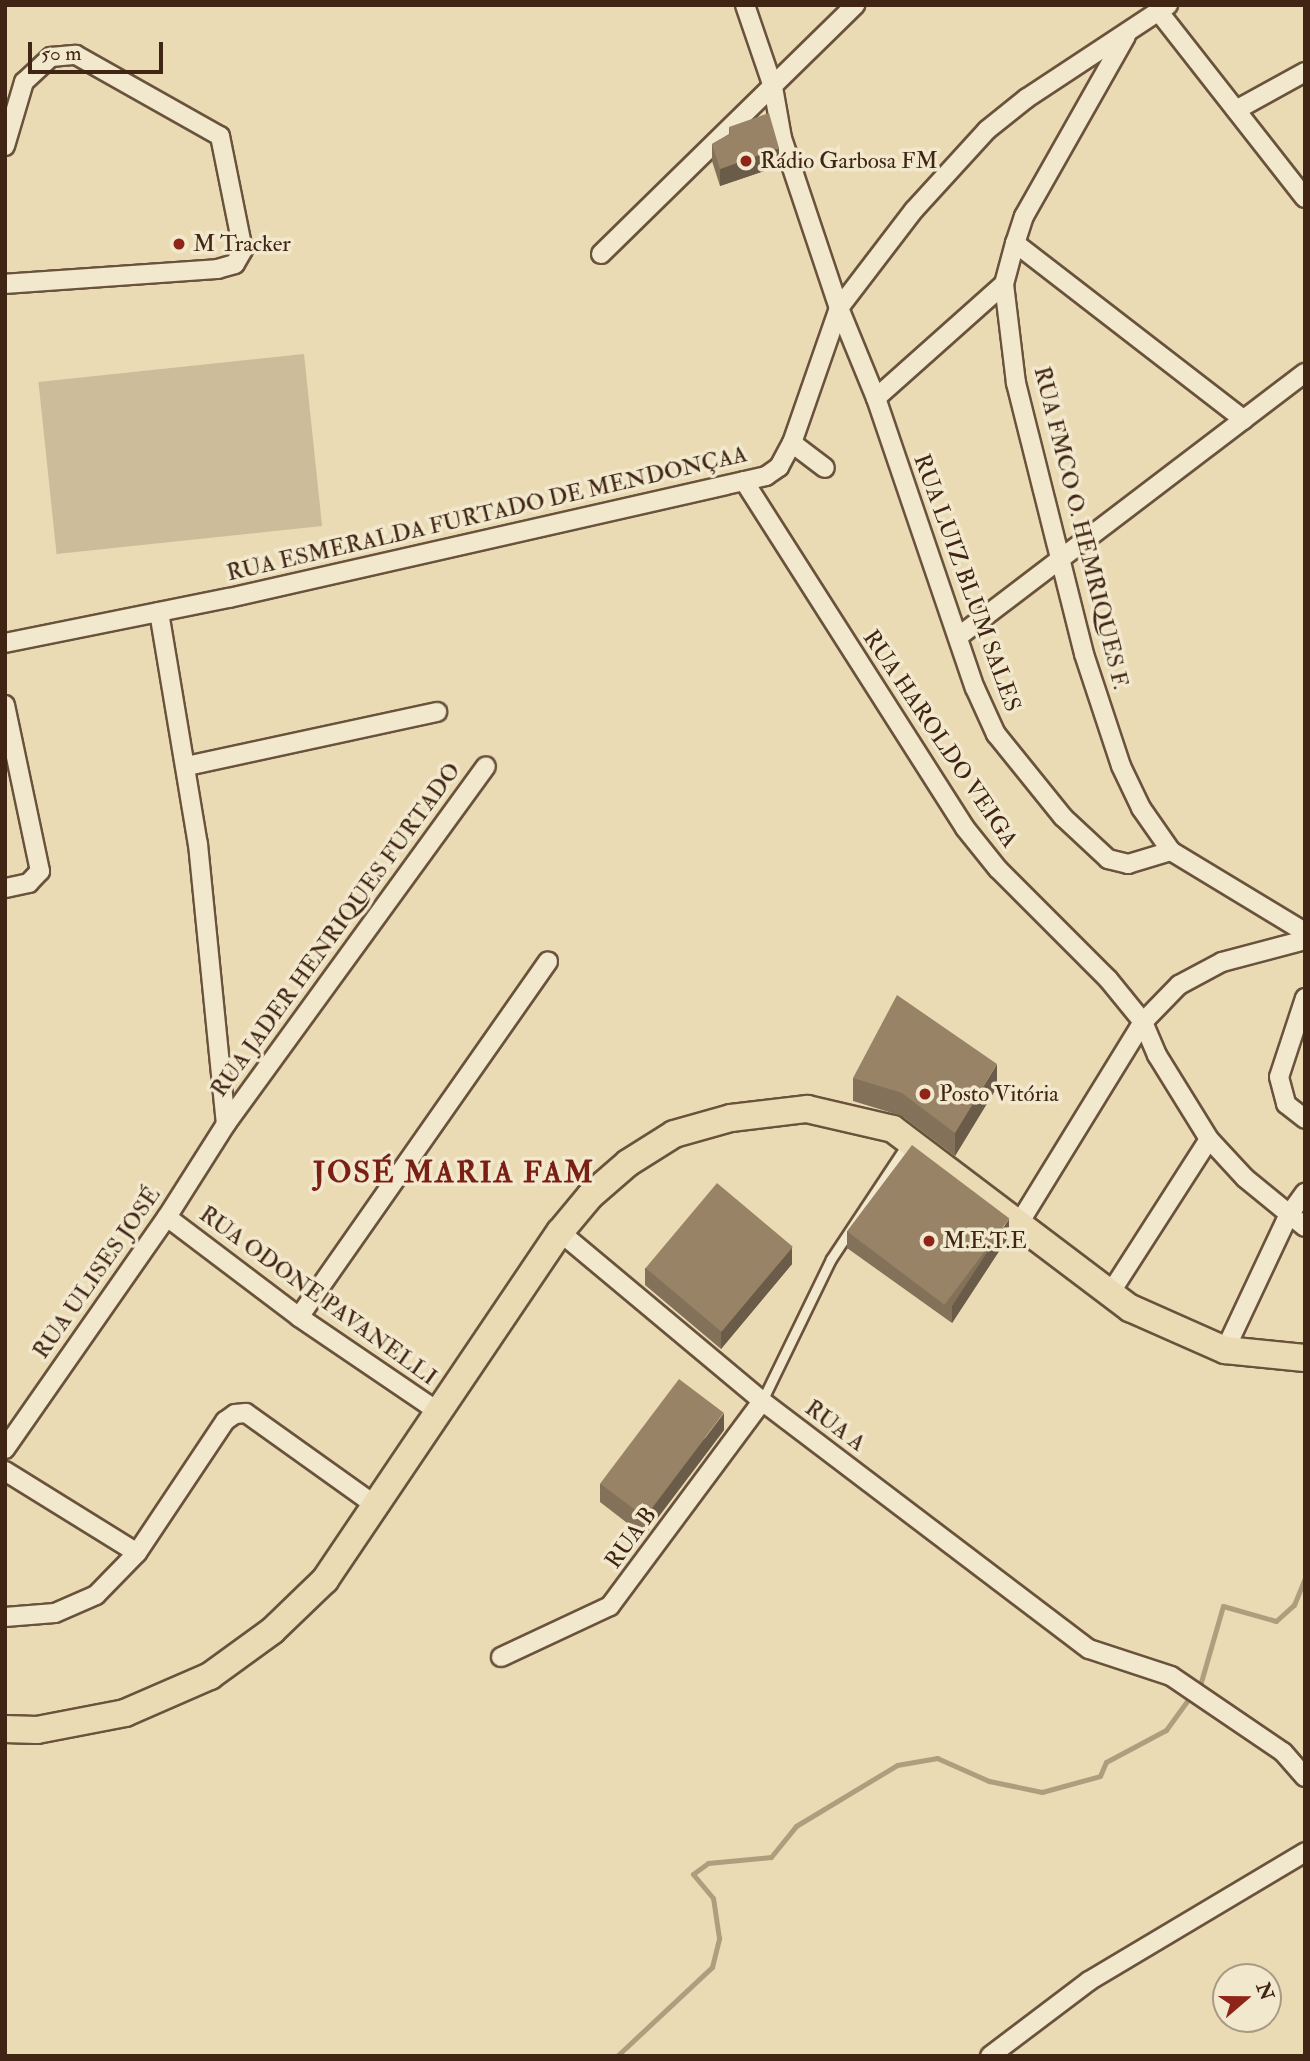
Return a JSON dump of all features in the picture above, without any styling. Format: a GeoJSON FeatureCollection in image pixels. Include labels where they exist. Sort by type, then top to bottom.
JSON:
{"type":"FeatureCollection","features":[{"type":"Feature","properties":{"kind":"main road"},"geometry":{"type":"LineString","coordinates":[[5,1729],[37,1730],[125,1713],[210,1676],[272,1631],[325,1580],[377,1507],[560,1232],[590,1196],[628,1163],[674,1134],[731,1118],[807,1109],[893,1129],[1109,1296],[1225,1350],[1305,1358]]}},
{"type":"Feature","properties":{"kind":"street","name":"RUA LUIZ BLUM SALES"},"geometry":{"type":"LineString","coordinates":[[745,5],[773,87],[782,138],[839,308],[876,398],[958,637],[996,734],[1063,817],[1108,859],[1128,864],[1171,850]]}},
{"type":"Feature","properties":{"kind":"street"},"geometry":{"type":"LineString","coordinates":[[601,254],[855,5]]}},
{"type":"Feature","properties":{"kind":"street"},"geometry":{"type":"LineString","coordinates":[[1164,9],[1236,110],[1305,198]]}},
{"type":"Feature","properties":{"kind":"street","name":"RUA ESMERALDA FURTADO DE MENDONÇAA"},"geometry":{"type":"LineString","coordinates":[[5,643],[159,612],[766,476],[779,467],[792,443],[839,308],[914,210],[987,130],[1164,9]]}},
{"type":"Feature","properties":{"kind":"street","name":"RUA FMCO O. HEMRIQUES F."},"geometry":{"type":"LineString","coordinates":[[1128,33],[1024,216],[1015,243],[1004,284],[1016,383],[1058,558],[1121,766],[1141,808],[1171,850],[1305,932]]}},
{"type":"Feature","properties":{"kind":"street"},"geometry":{"type":"LineString","coordinates":[[5,146],[24,82],[51,57],[76,55],[220,136],[243,250],[235,264],[218,269],[5,285]]}},
{"type":"Feature","properties":{"kind":"street"},"geometry":{"type":"LineString","coordinates":[[1236,110],[1305,72]]}},
{"type":"Feature","properties":{"kind":"street"},"geometry":{"type":"LineString","coordinates":[[1015,243],[1244,420]]}},
{"type":"Feature","properties":{"kind":"street"},"geometry":{"type":"LineString","coordinates":[[876,398],[1004,284]]}},
{"type":"Feature","properties":{"kind":"street"},"geometry":{"type":"LineString","coordinates":[[958,637],[1058,558],[1302,380]]}},
{"type":"Feature","properties":{"kind":"street"},"geometry":{"type":"LineString","coordinates":[[792,443],[825,468]]}},
{"type":"Feature","properties":{"kind":"street","name":"RUA HAROLDO VEIGA"},"geometry":{"type":"LineString","coordinates":[[744,481],[965,828],[1143,1022],[1157,1055],[1209,1139],[1287,1216],[1305,1227]]}},
{"type":"Feature","properties":{"kind":"street"},"geometry":{"type":"LineString","coordinates":[[159,612],[187,766],[226,1124]]}},
{"type":"Feature","properties":{"kind":"street"},"geometry":{"type":"LineString","coordinates":[[5,705],[40,871],[36,878],[5,888]]}},
{"type":"Feature","properties":{"kind":"street"},"geometry":{"type":"LineString","coordinates":[[187,766],[438,712]]}},
{"type":"Feature","properties":{"kind":"street","name":"RUA JADER HENRIQUES FURTADO"},"geometry":{"type":"LineString","coordinates":[[226,1124],[486,766]]}},
{"type":"Feature","properties":{"kind":"street"},"geometry":{"type":"LineString","coordinates":[[1018,1225],[1143,1022],[1199,970],[1305,940]]}},
{"type":"Feature","properties":{"kind":"street"},"geometry":{"type":"LineString","coordinates":[[299,1317],[548,961]]}},
{"type":"Feature","properties":{"kind":"street"},"geometry":{"type":"LineString","coordinates":[[1305,998],[1279,1077],[1286,1104],[1305,1119]]}},
{"type":"Feature","properties":{"kind":"street","name":"RUA ULISES JOSÉ"},"geometry":{"type":"LineString","coordinates":[[5,1449],[167,1217],[226,1124]]}},
{"type":"Feature","properties":{"kind":"street"},"geometry":{"type":"LineString","coordinates":[[1109,1296],[1209,1139]]}},
{"type":"Feature","properties":{"kind":"street"},"geometry":{"type":"LineString","coordinates":[[1225,1350],[1287,1216],[1305,1193]]}},
{"type":"Feature","properties":{"kind":"street","name":"RUA ODONE PAVANELLI"},"geometry":{"type":"LineString","coordinates":[[167,1217],[299,1317],[440,1413]]}},
{"type":"Feature","properties":{"kind":"street","name":"RUA A"},"geometry":{"type":"LineString","coordinates":[[560,1232],[762,1401],[1089,1649],[1171,1676],[1283,1752],[1305,1777]]}},
{"type":"Feature","properties":{"kind":"street","name":"RUA B"},"geometry":{"type":"LineString","coordinates":[[501,1657],[610,1606],[762,1401]]}},
{"type":"Feature","properties":{"kind":"street"},"geometry":{"type":"LineString","coordinates":[[5,1617],[55,1613],[96,1595],[137,1553],[225,1421],[246,1413],[377,1507]]}},
{"type":"Feature","properties":{"kind":"street"},"geometry":{"type":"LineString","coordinates":[[5,1471],[137,1553]]}},
{"type":"Feature","properties":{"kind":"street"},"geometry":{"type":"LineString","coordinates":[[990,2056],[1089,1981],[1305,1853]]}},
{"type":"Feature","properties":{"kind":"lane"},"geometry":{"type":"LineString","coordinates":[[762,1401],[831,1259],[910,1140]]}},
{"type":"Feature","properties":{"kind":"shaded area"},"geometry":{"type":"Polygon","coordinates":[[[304,354],[322,526],[57,554],[38,382],[304,354]]]}},
{"type":"Feature","properties":{"kind":"building"},"geometry":{"type":"Polygon","coordinates":[[[769,113],[779,148],[720,169],[712,144],[730,134],[729,127],[769,113]]]}},
{"type":"Feature","properties":{"kind":"building","name":"Posto Vitória"},"geometry":{"type":"Polygon","coordinates":[[[897,995],[997,1064],[955,1133],[902,1093],[853,1078],[897,995]]]}},
{"type":"Feature","properties":{"kind":"building","name":"M.E.T.E"},"geometry":{"type":"Polygon","coordinates":[[[912,1145],[1009,1218],[944,1305],[847,1231],[912,1145]]]}},
{"type":"Feature","properties":{"kind":"building"},"geometry":{"type":"Polygon","coordinates":[[[717,1183],[793,1247],[721,1332],[646,1268],[717,1183]]]}},
{"type":"Feature","properties":{"kind":"building"},"geometry":{"type":"Polygon","coordinates":[[[679,1379],[724,1413],[645,1517],[600,1484],[679,1379]]]}},
{"type":"Feature","properties":{"kind":"waterway"},"geometry":{"type":"LineString","coordinates":[[617,2056],[712,1967],[719,1938],[713,1898],[693,1874],[708,1863],[771,1857],[796,1826],[897,1765],[937,1758],[989,1781],[1042,1792],[1100,1776],[1106,1762],[1166,1730],[1201,1682],[1223,1606],[1276,1621],[1294,1605],[1305,1578]]}},
{"type":"Feature","properties":{"kind":"place","name":"Rádio Garbosa FM"},"geometry":{"type":"Point","coordinates":[746,161]}},
{"type":"Feature","properties":{"kind":"place","name":"M Tracker"},"geometry":{"type":"Point","coordinates":[179,244]}},
{"type":"Feature","properties":{"kind":"place","name":"Posto Vitória"},"geometry":{"type":"Point","coordinates":[925,1094]}},
{"type":"Feature","properties":{"kind":"place","name":"M.E.T.E"},"geometry":{"type":"Point","coordinates":[929,1241]}},
{"type":"Feature","properties":{"kind":"district","name":"JOSÉ MARIA FAM"},"geometry":{"type":"Point","coordinates":[454,1173]}}]}
